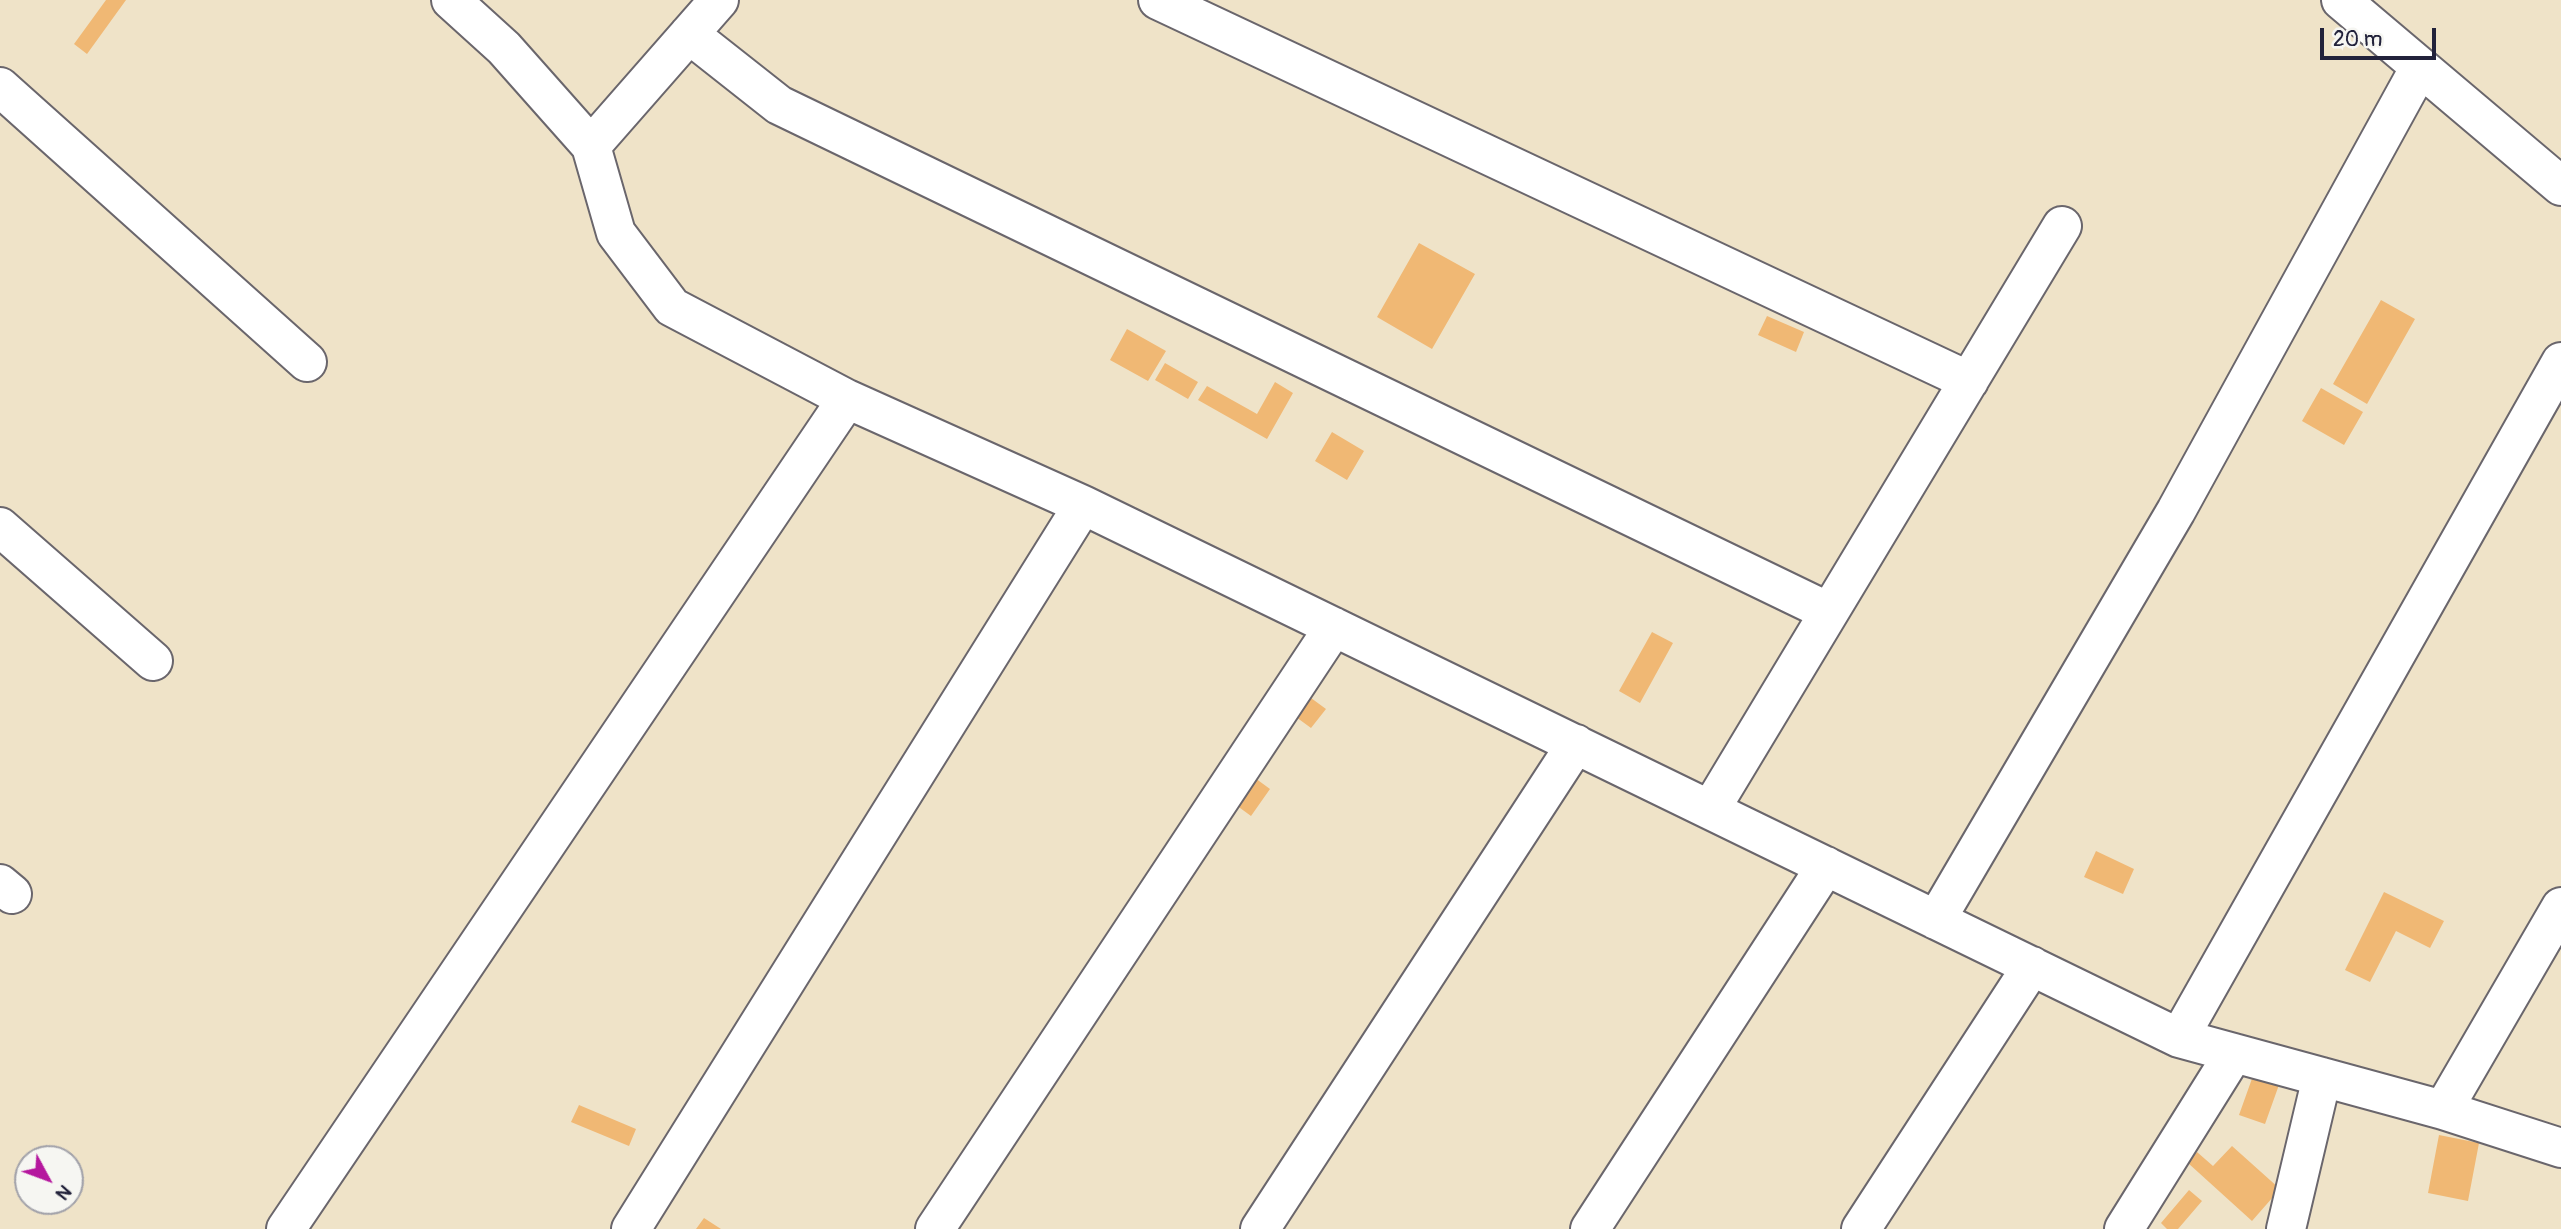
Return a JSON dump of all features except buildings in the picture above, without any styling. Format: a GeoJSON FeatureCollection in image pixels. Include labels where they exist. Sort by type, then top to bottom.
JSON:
{"type":"FeatureCollection","features":[{"type":"Feature","properties":{"kind":"street"},"geometry":{"type":"LineString","coordinates":[[451,0],[504,48],[591,146],[616,233],[672,307],[847,399],[1083,505],[2179,1038],[2443,1110],[2561,1148]]}},
{"type":"Feature","properties":{"kind":"street"},"geometry":{"type":"LineString","coordinates":[[591,146],[719,0]]}},
{"type":"Feature","properties":{"kind":"street"},"geometry":{"type":"LineString","coordinates":[[1158,0],[1969,381]]}},
{"type":"Feature","properties":{"kind":"street"},"geometry":{"type":"LineString","coordinates":[[2341,0],[2561,186]]}},
{"type":"Feature","properties":{"kind":"street"},"geometry":{"type":"LineString","coordinates":[[689,34],[779,105],[1829,612]]}},
{"type":"Feature","properties":{"kind":"street"},"geometry":{"type":"LineString","coordinates":[[1936,920],[2176,511],[2420,67]]}},
{"type":"Feature","properties":{"kind":"street"},"geometry":{"type":"LineString","coordinates":[[0,87],[307,362]]}},
{"type":"Feature","properties":{"kind":"street"},"geometry":{"type":"LineString","coordinates":[[1710,810],[2062,226]]}},
{"type":"Feature","properties":{"kind":"street"},"geometry":{"type":"LineString","coordinates":[[2179,1038],[2561,362]]}},
{"type":"Feature","properties":{"kind":"street"},"geometry":{"type":"LineString","coordinates":[[286,1229],[847,399]]}},
{"type":"Feature","properties":{"kind":"street"},"geometry":{"type":"LineString","coordinates":[[631,1229],[1083,505]]}},
{"type":"Feature","properties":{"kind":"street"},"geometry":{"type":"LineString","coordinates":[[0,527],[153,660]]}},
{"type":"Feature","properties":{"kind":"street"},"geometry":{"type":"LineString","coordinates":[[934,1229],[1334,627]]}},
{"type":"Feature","properties":{"kind":"street"},"geometry":{"type":"LineString","coordinates":[[1260,1229],[1576,744]]}},
{"type":"Feature","properties":{"kind":"street"},"geometry":{"type":"LineString","coordinates":[[1590,1229],[1826,866]]}},
{"type":"Feature","properties":{"kind":"street"},"geometry":{"type":"LineString","coordinates":[[2443,1110],[2561,907]]}},
{"type":"Feature","properties":{"kind":"street"},"geometry":{"type":"LineString","coordinates":[[1860,1229],[2032,966]]}},
{"type":"Feature","properties":{"kind":"street"},"geometry":{"type":"LineString","coordinates":[[2124,1229],[2234,1053]]}},
{"type":"Feature","properties":{"kind":"street"},"geometry":{"type":"LineString","coordinates":[[2286,1229],[2322,1077]]}}]}
